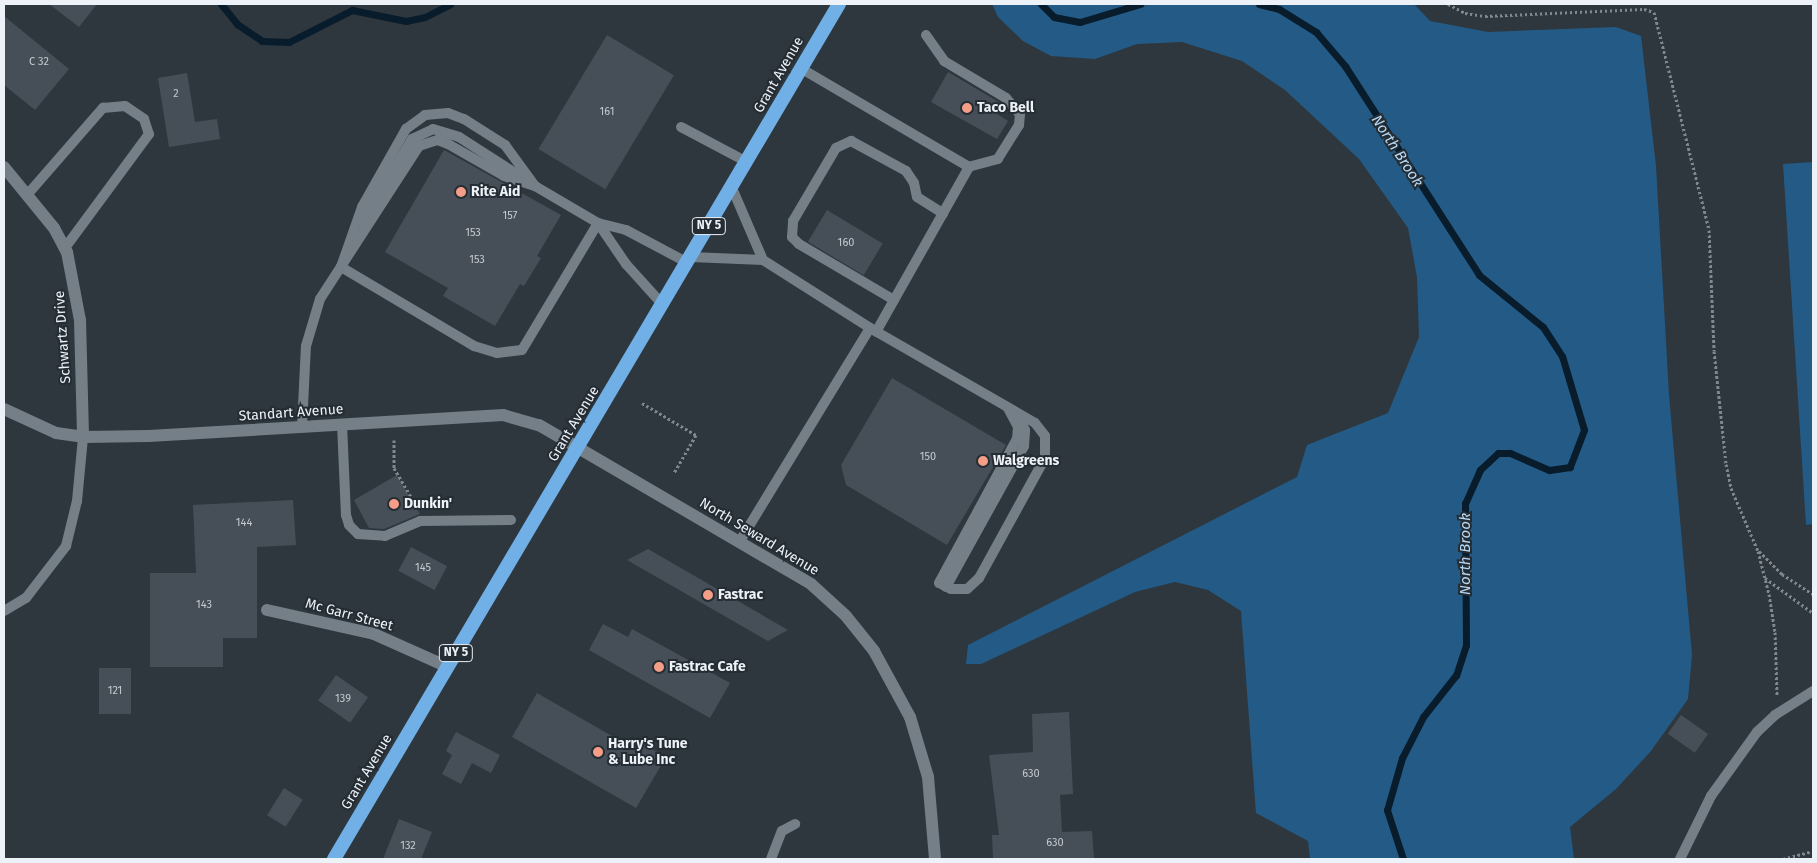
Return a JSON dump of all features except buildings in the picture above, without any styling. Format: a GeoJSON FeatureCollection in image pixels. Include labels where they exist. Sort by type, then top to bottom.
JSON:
{"type":"FeatureCollection","features":[{"type":"Feature","properties":{"kind":"highway","name":"Grant Avenue"},"geometry":{"type":"LineString","coordinates":[[334,859],[839,4]]}},
{"type":"Feature","properties":{"kind":"street","name":"Schwartz Drive"},"geometry":{"type":"LineString","coordinates":[[4,167],[27,195],[65,248],[80,320],[83,437]]}},
{"type":"Feature","properties":{"kind":"street","name":"Standart Avenue"},"geometry":{"type":"LineString","coordinates":[[4,409],[56,433],[83,437],[503,415],[539,425],[578,447]]}},
{"type":"Feature","properties":{"kind":"street","name":"North Seward Avenue"},"geometry":{"type":"LineString","coordinates":[[578,447],[740,541],[810,584],[835,604],[874,651],[910,717],[929,786],[935,859]]}},
{"type":"Feature","properties":{"kind":"street","name":"Mc Garr Street"},"geometry":{"type":"LineString","coordinates":[[267,610],[374,634],[448,667]]}},
{"type":"Feature","properties":{"kind":"lane"},"geometry":{"type":"LineString","coordinates":[[802,69],[968,167],[998,159],[1019,125],[1020,114],[1006,98],[944,61],[926,35]]}},
{"type":"Feature","properties":{"kind":"lane"},"geometry":{"type":"LineString","coordinates":[[27,195],[103,108],[126,106],[144,119],[149,134],[65,248]]}},
{"type":"Feature","properties":{"kind":"lane"},"geometry":{"type":"LineString","coordinates":[[341,267],[362,208],[406,129],[425,115],[448,113],[464,119],[505,146],[535,186]]}},
{"type":"Feature","properties":{"kind":"lane"},"geometry":{"type":"LineString","coordinates":[[681,127],[747,162]]}},
{"type":"Feature","properties":{"kind":"lane"},"geometry":{"type":"LineString","coordinates":[[350,244],[404,149],[412,139],[433,129],[459,137],[535,186],[598,223],[626,230],[689,260],[763,260],[873,330],[1013,410],[1035,423],[1045,436],[1045,458],[979,578],[967,589],[942,585],[1017,439],[1018,427],[1013,410]]}},
{"type":"Feature","properties":{"kind":"lane"},"geometry":{"type":"LineString","coordinates":[[894,300],[799,244],[792,237],[793,221],[836,148],[851,141],[906,171],[914,182],[917,197],[943,213]]}},
{"type":"Feature","properties":{"kind":"lane"},"geometry":{"type":"LineString","coordinates":[[302,427],[306,346],[320,299],[410,158],[427,142],[448,144],[504,176],[535,186]]}},
{"type":"Feature","properties":{"kind":"lane"},"geometry":{"type":"LineString","coordinates":[[740,541],[873,330],[894,300],[968,167]]}},
{"type":"Feature","properties":{"kind":"lane"},"geometry":{"type":"LineString","coordinates":[[732,188],[763,260]]}},
{"type":"Feature","properties":{"kind":"lane"},"geometry":{"type":"LineString","coordinates":[[341,267],[474,346],[497,353],[522,350],[598,223]]}},
{"type":"Feature","properties":{"kind":"lane"},"geometry":{"type":"LineString","coordinates":[[598,223],[626,264],[662,305]]}},
{"type":"Feature","properties":{"kind":"lane"},"geometry":{"type":"LineString","coordinates":[[342,424],[346,515],[349,525],[358,534],[384,536],[420,521],[511,520]]}},
{"type":"Feature","properties":{"kind":"lane"},"geometry":{"type":"LineString","coordinates":[[4,611],[26,598],[66,546],[78,501],[83,437]]}},
{"type":"Feature","properties":{"kind":"lane"},"geometry":{"type":"LineString","coordinates":[[1680,859],[1711,796],[1757,732],[1775,715],[1813,691]]}},
{"type":"Feature","properties":{"kind":"lane"},"geometry":{"type":"LineString","coordinates":[[771,859],[782,831],[795,824]]}},
{"type":"Feature","properties":{"kind":"path"},"geometry":{"type":"LineString","coordinates":[[1448,4],[1465,13],[1485,16],[1644,9],[1654,12],[1709,230],[1714,351],[1726,464],[1731,488],[1758,551],[1765,578],[1778,664],[1775,715]]}},
{"type":"Feature","properties":{"kind":"path"},"geometry":{"type":"LineString","coordinates":[[642,404],[696,435],[674,473]]}},
{"type":"Feature","properties":{"kind":"path"},"geometry":{"type":"LineString","coordinates":[[394,440],[394,468],[421,514]]}},
{"type":"Feature","properties":{"kind":"path"},"geometry":{"type":"LineString","coordinates":[[1758,551],[1782,574],[1813,594]]}},
{"type":"Feature","properties":{"kind":"path"},"geometry":{"type":"LineString","coordinates":[[1765,578],[1813,613]]}},
{"type":"Feature","properties":{"kind":"path"},"geometry":{"type":"LineString","coordinates":[[1783,859],[1813,851]]}},
{"type":"Feature","properties":{"kind":"shaded area"},"geometry":{"type":"Polygon","coordinates":[[[992,4],[1414,4],[1430,21],[1488,32],[1616,27],[1641,36],[1656,166],[1669,395],[1692,655],[1688,699],[1651,751],[1616,789],[1570,827],[1574,859],[1310,859],[1308,841],[1256,813],[1241,611],[1208,590],[1175,582],[1135,592],[981,664],[966,664],[968,645],[1297,477],[1307,445],[1388,413],[1419,337],[1417,277],[1408,228],[1359,159],[1285,90],[1242,61],[1182,42],[1137,44],[1095,59],[1051,56],[1023,41],[998,17],[992,4]]]}},
{"type":"Feature","properties":{"kind":"shaded area"},"geometry":{"type":"Polygon","coordinates":[[[1813,162],[1813,524],[1806,525],[1783,164],[1813,162]]]}},
{"type":"Feature","properties":{"kind":"waterway","name":"North Brook"},"geometry":{"type":"LineString","coordinates":[[221,4],[237,24],[262,41],[289,42],[352,10],[406,21],[425,17],[450,4]]}},
{"type":"Feature","properties":{"kind":"waterway","name":"North Brook"},"geometry":{"type":"LineString","coordinates":[[1041,4],[1054,17],[1080,22],[1140,4]]}},
{"type":"Feature","properties":{"kind":"waterway","name":"North Brook"},"geometry":{"type":"LineString","coordinates":[[1259,4],[1279,9],[1316,32],[1345,66],[1479,275],[1543,327],[1562,356],[1584,430],[1570,467],[1549,470],[1510,453],[1498,453],[1480,470],[1465,503],[1466,645],[1456,675],[1423,717],[1402,758],[1387,810],[1403,859]]}},
{"type":"Feature","properties":{"kind":"place","name":"Taco Bell"},"geometry":{"type":"Point","coordinates":[967,108]}},
{"type":"Feature","properties":{"kind":"place","name":"Rite Aid"},"geometry":{"type":"Point","coordinates":[461,192]}},
{"type":"Feature","properties":{"kind":"place","name":"Walgreens"},"geometry":{"type":"Point","coordinates":[983,461]}},
{"type":"Feature","properties":{"kind":"place","name":"Dunkin'"},"geometry":{"type":"Point","coordinates":[394,504]}},
{"type":"Feature","properties":{"kind":"place","name":"Fastrac"},"geometry":{"type":"Point","coordinates":[708,595]}},
{"type":"Feature","properties":{"kind":"place","name":"Fastrac Cafe"},"geometry":{"type":"Point","coordinates":[659,667]}},
{"type":"Feature","properties":{"kind":"place","name":"Harry's Tune & Lube Inc"},"geometry":{"type":"Point","coordinates":[598,752]}}]}
